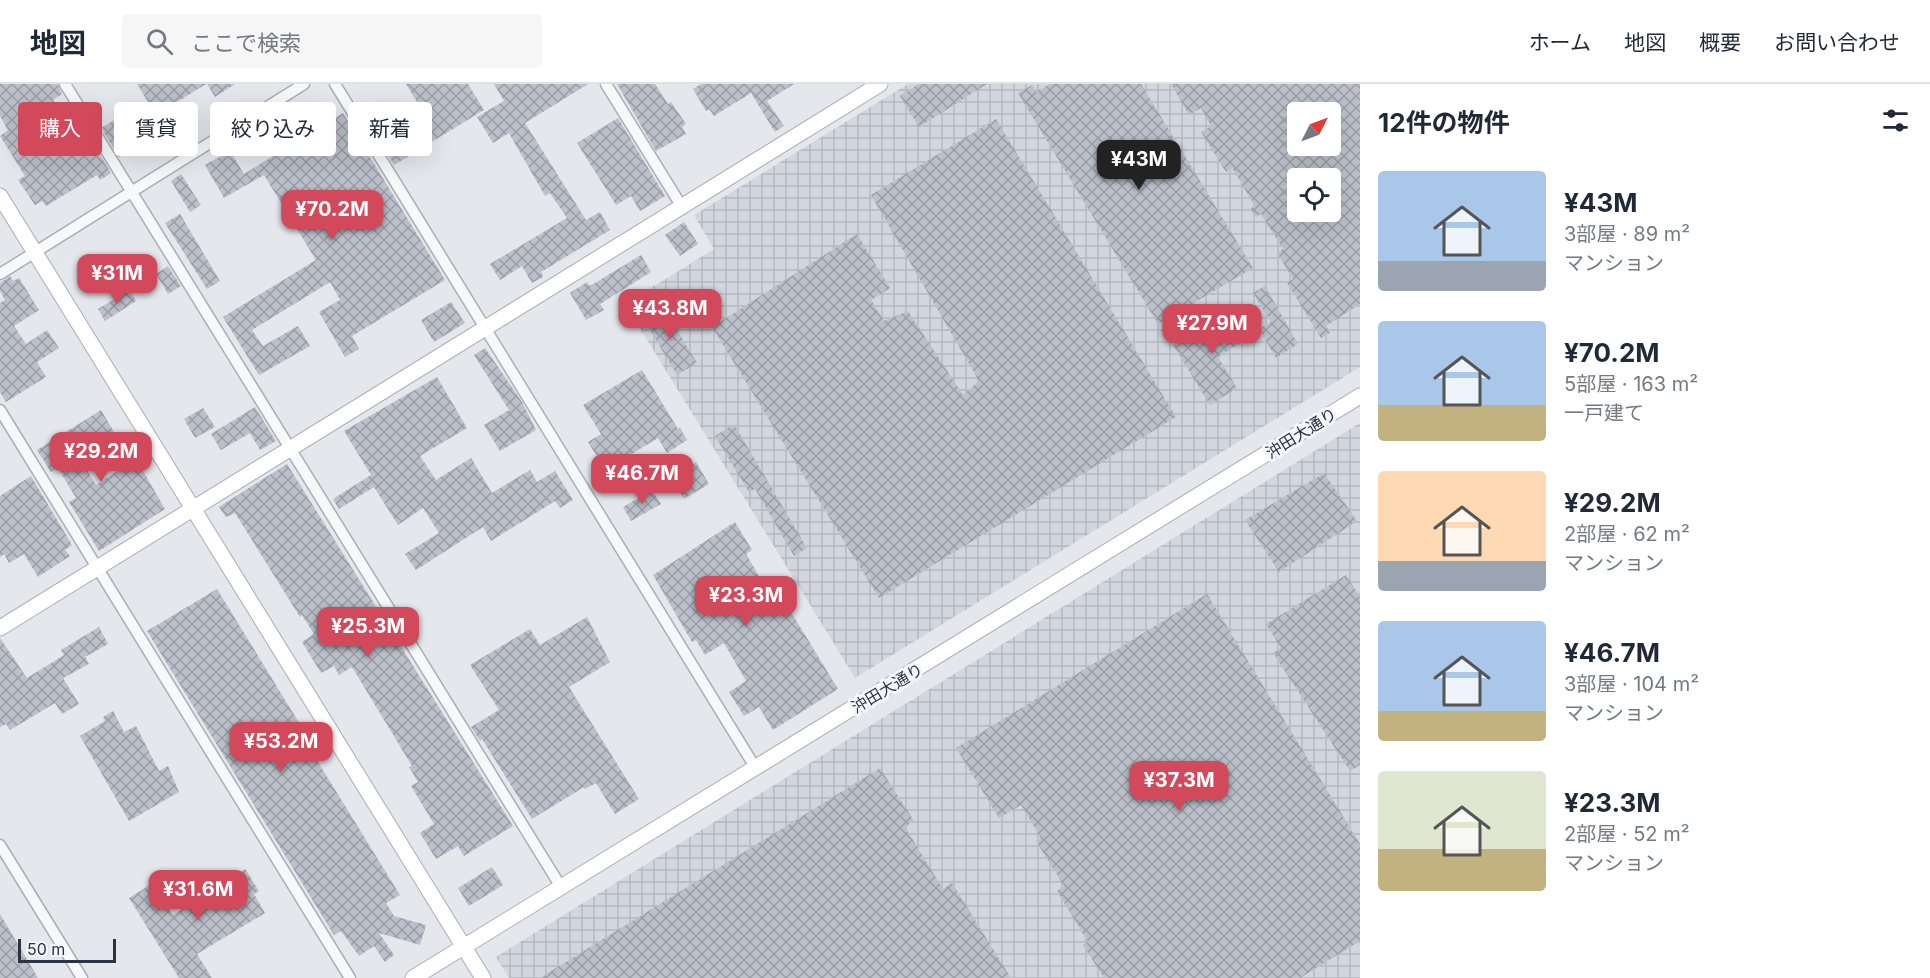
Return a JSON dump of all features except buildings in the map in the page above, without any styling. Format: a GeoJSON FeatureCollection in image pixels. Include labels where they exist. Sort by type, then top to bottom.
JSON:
{"type":"FeatureCollection","features":[{"type":"Feature","properties":{"kind":"street"},"geometry":{"type":"LineString","coordinates":[[65,84],[561,887]]}},
{"type":"Feature","properties":{"kind":"street"},"geometry":{"type":"LineString","coordinates":[[0,274],[132,194],[304,84]]}},
{"type":"Feature","properties":{"kind":"street"},"geometry":{"type":"LineString","coordinates":[[336,84],[755,767]]}},
{"type":"Feature","properties":{"kind":"street"},"geometry":{"type":"LineString","coordinates":[[606,84],[682,207]]}},
{"type":"Feature","properties":{"kind":"street"},"geometry":{"type":"LineString","coordinates":[[0,628],[876,85]]}},
{"type":"Feature","properties":{"kind":"street"},"geometry":{"type":"LineString","coordinates":[[0,196],[483,978]]}},
{"type":"Feature","properties":{"kind":"street","name":"沖田大通り"},"geometry":{"type":"LineString","coordinates":[[413,978],[1360,396]]}},
{"type":"Feature","properties":{"kind":"street"},"geometry":{"type":"LineString","coordinates":[[0,410],[350,978]]}},
{"type":"Feature","properties":{"kind":"street"},"geometry":{"type":"LineString","coordinates":[[0,844],[82,978]]}},
{"type":"Feature","properties":{"kind":"shaded area"},"geometry":{"type":"Polygon","coordinates":[[[908,84],[1360,84],[1360,367],[855,678],[625,304],[714,249],[694,215],[908,84]]]}},
{"type":"Feature","properties":{"kind":"shaded area"},"geometry":{"type":"Polygon","coordinates":[[[1360,423],[1360,978],[509,978],[496,957],[1360,423]]]}}]}
